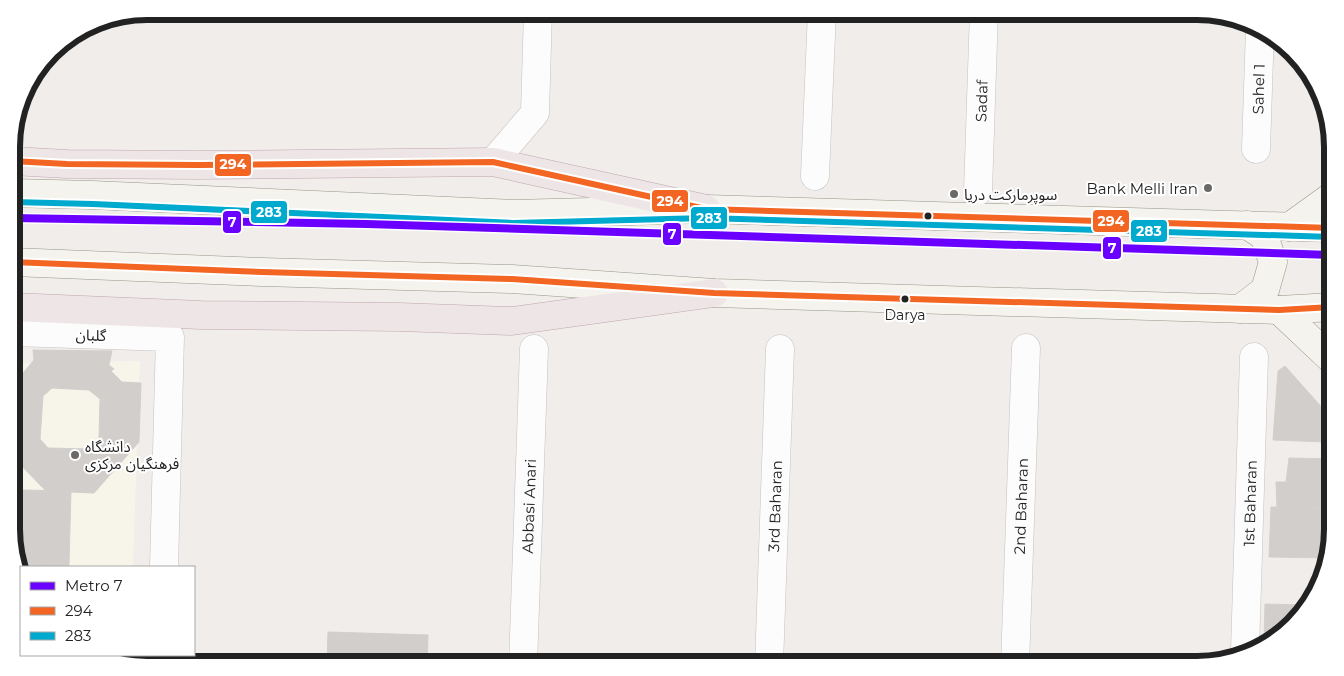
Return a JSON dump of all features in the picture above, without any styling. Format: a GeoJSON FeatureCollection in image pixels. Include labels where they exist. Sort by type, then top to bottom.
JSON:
{"type":"FeatureCollection","features":[{"type":"Feature","properties":{"kind":"highway"},"geometry":{"type":"LineString","coordinates":[[20,161],[67,164],[493,162],[706,208]]}},
{"type":"Feature","properties":{"kind":"highway"},"geometry":{"type":"LineString","coordinates":[[20,307],[201,315],[399,317],[512,321],[714,293]]}},
{"type":"Feature","properties":{"kind":"main road"},"geometry":{"type":"LineString","coordinates":[[20,193],[514,214],[706,208],[1324,228]]}},
{"type":"Feature","properties":{"kind":"main road"},"geometry":{"type":"LineString","coordinates":[[1289,227],[1324,202]]}},
{"type":"Feature","properties":{"kind":"main road"},"geometry":{"type":"LineString","coordinates":[[1240,309],[1266,290],[1273,262],[1264,236],[1248,225]]}},
{"type":"Feature","properties":{"kind":"main road"},"geometry":{"type":"LineString","coordinates":[[20,262],[512,279],[714,293],[1278,310],[1324,307]]}},
{"type":"Feature","properties":{"kind":"main road"},"geometry":{"type":"LineString","coordinates":[[1278,310],[1324,353]]}},
{"type":"Feature","properties":{"kind":"street"},"geometry":{"type":"LineString","coordinates":[[493,162],[535,113],[538,20]]}},
{"type":"Feature","properties":{"kind":"street"},"geometry":{"type":"LineString","coordinates":[[815,176],[822,20]]}},
{"type":"Feature","properties":{"kind":"street","name":"Sadaf"},"geometry":{"type":"LineString","coordinates":[[978,191],[984,20]]}},
{"type":"Feature","properties":{"kind":"street","name":"Sahel 1"},"geometry":{"type":"LineString","coordinates":[[1256,149],[1260,37]]}},
{"type":"Feature","properties":{"kind":"street","name":"گلبان"},"geometry":{"type":"LineString","coordinates":[[20,332],[170,337],[164,566]]}},
{"type":"Feature","properties":{"kind":"street","name":"2nd Baharan"},"geometry":{"type":"LineString","coordinates":[[1015,656],[1026,348]]}},
{"type":"Feature","properties":{"kind":"street","name":"Abbasi Anari"},"geometry":{"type":"LineString","coordinates":[[523,656],[534,349]]}},
{"type":"Feature","properties":{"kind":"street","name":"3rd Baharan"},"geometry":{"type":"LineString","coordinates":[[769,656],[780,349]]}},
{"type":"Feature","properties":{"kind":"street","name":"1st Baharan"},"geometry":{"type":"LineString","coordinates":[[1245,646],[1254,357]]}},
{"type":"Feature","properties":{"kind":"shaded area","name":"دانشگاه فرهنگیان مرکزی"},"geometry":{"type":"Polygon","coordinates":[[[140,361],[133,566],[26,566],[20,529],[20,363],[140,361]]]}},
{"type":"Feature","properties":{"kind":"building"},"geometry":{"type":"Polygon","coordinates":[[[33,350],[112,351],[109,365],[114,369],[111,371],[122,382],[141,383],[139,442],[94,493],[46,491],[20,464],[20,377],[34,360],[33,350]],[[52,388],[43,396],[40,439],[48,448],[90,449],[99,439],[100,399],[89,390],[52,388]]]}},
{"type":"Feature","properties":{"kind":"building"},"geometry":{"type":"Polygon","coordinates":[[[1285,366],[1324,410],[1324,442],[1273,440],[1278,371],[1285,366]]]}},
{"type":"Feature","properties":{"kind":"building"},"geometry":{"type":"Polygon","coordinates":[[[1289,458],[1324,459],[1324,507],[1277,507],[1276,482],[1286,482],[1289,458]]]}},
{"type":"Feature","properties":{"kind":"building"},"geometry":{"type":"Polygon","coordinates":[[[22,490],[71,491],[69,564],[24,563],[20,529],[20,501],[22,501],[22,490]]]}},
{"type":"Feature","properties":{"kind":"building"},"geometry":{"type":"Polygon","coordinates":[[[1271,507],[1324,508],[1321,558],[1269,557],[1271,507]]]}},
{"type":"Feature","properties":{"kind":"building"},"geometry":{"type":"Polygon","coordinates":[[[24,563],[69,564],[69,566],[26,566],[24,563]]]}},
{"type":"Feature","properties":{"kind":"building"},"geometry":{"type":"Polygon","coordinates":[[[1265,604],[1298,605],[1281,624],[1264,637],[1265,604]]]}},
{"type":"Feature","properties":{"kind":"building"},"geometry":{"type":"Polygon","coordinates":[[[328,632],[428,635],[427,656],[327,656],[328,632]]]}},
{"type":"Feature","properties":{"kind":"metro line","name":"7"},"geometry":{"type":"LineString","coordinates":[[20,218],[367,224],[1324,255]]}},
{"type":"Feature","properties":{"kind":"transit line","name":"294"},"geometry":{"type":"LineString","coordinates":[[20,161],[67,164],[198,165],[493,162],[706,209],[1324,228]]}},
{"type":"Feature","properties":{"kind":"transit line","name":"283"},"geometry":{"type":"LineString","coordinates":[[20,202],[513,223],[706,218],[1324,237]]}},
{"type":"Feature","properties":{"kind":"transit line","name":"294"},"geometry":{"type":"LineString","coordinates":[[20,262],[512,279],[714,293],[1279,310],[1324,307]]}},
{"type":"Feature","properties":{"kind":"place","name":"Bank Melli Iran"},"geometry":{"type":"Point","coordinates":[1208,188]}},
{"type":"Feature","properties":{"kind":"place","name":"سوپرمارکت دریا"},"geometry":{"type":"Point","coordinates":[954,194]}},
{"type":"Feature","properties":{"kind":"place","name":"Darya"},"geometry":{"type":"Point","coordinates":[905,299]}},
{"type":"Feature","properties":{"kind":"place","name":"دانشگاه فرهنگیان مرکزی"},"geometry":{"type":"Point","coordinates":[75,455]}}]}
